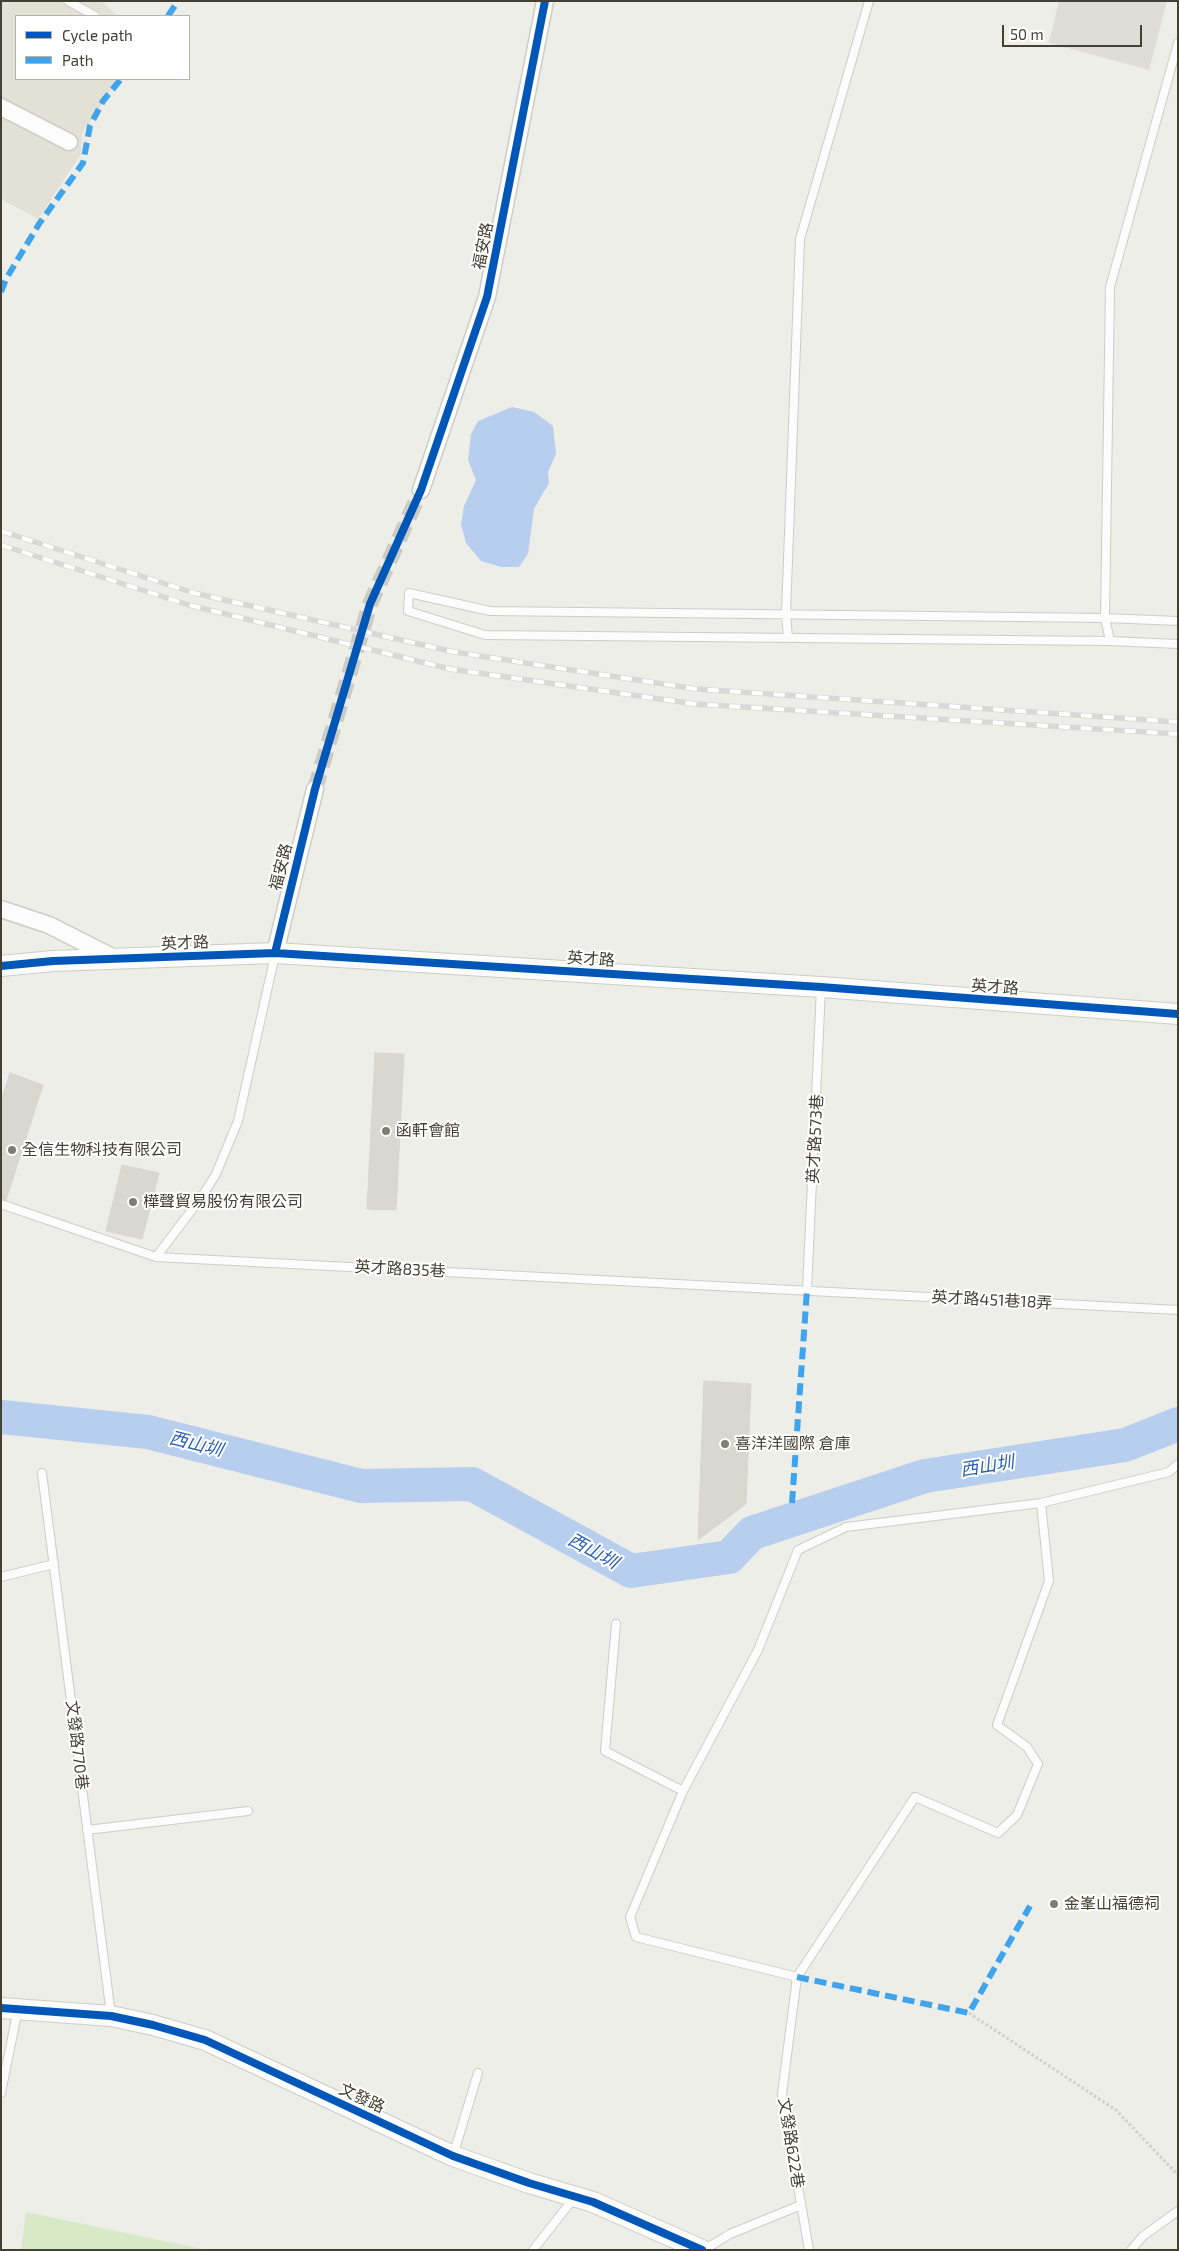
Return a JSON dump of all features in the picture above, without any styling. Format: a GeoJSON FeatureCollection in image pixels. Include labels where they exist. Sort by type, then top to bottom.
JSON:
{"type":"FeatureCollection","features":[{"type":"Feature","properties":{"kind":"street","name":"福安路"},"geometry":{"type":"LineString","coordinates":[[421,490],[487,297],[545,1]]}},
{"type":"Feature","properties":{"kind":"street"},"geometry":{"type":"LineString","coordinates":[[1,107],[69,142]]}},
{"type":"Feature","properties":{"kind":"street","name":"福安路"},"geometry":{"type":"LineString","coordinates":[[275,952],[315,789]]}},
{"type":"Feature","properties":{"kind":"street"},"geometry":{"type":"LineString","coordinates":[[1,909],[49,925],[116,960]]}},
{"type":"Feature","properties":{"kind":"street","name":"英才路"},"geometry":{"type":"LineString","coordinates":[[1,966],[53,961],[116,960],[275,952],[822,987],[1178,1014]]}},
{"type":"Feature","properties":{"kind":"street","name":"文發路"},"geometry":{"type":"LineString","coordinates":[[9,2009],[111,2016],[153,2025],[205,2040],[453,2156],[593,2202],[703,2250]]}},
{"type":"Feature","properties":{"kind":"lane"},"geometry":{"type":"LineString","coordinates":[[68,1],[93,15]]}},
{"type":"Feature","properties":{"kind":"lane"},"geometry":{"type":"LineString","coordinates":[[788,638],[786,613],[800,239],[869,1]]}},
{"type":"Feature","properties":{"kind":"lane"},"geometry":{"type":"LineString","coordinates":[[1110,641],[1105,618],[1110,286],[1178,43]]}},
{"type":"Feature","properties":{"kind":"lane"},"geometry":{"type":"LineString","coordinates":[[1178,621],[1105,618],[786,613],[490,611],[409,593],[408,610],[485,635],[1110,641],[1178,644]]}},
{"type":"Feature","properties":{"kind":"lane","name":"福安路"},"geometry":{"type":"LineString","coordinates":[[156,1257],[201,1198],[216,1174],[238,1121],[275,952]]}},
{"type":"Feature","properties":{"kind":"lane","name":"英才路573巷"},"geometry":{"type":"LineString","coordinates":[[807,1290],[822,987]]}},
{"type":"Feature","properties":{"kind":"lane","name":"英才路835巷"},"geometry":{"type":"LineString","coordinates":[[1,1204],[156,1257],[807,1290]]}},
{"type":"Feature","properties":{"kind":"lane","name":"英才路451巷18弄"},"geometry":{"type":"LineString","coordinates":[[807,1290],[1178,1310]]}},
{"type":"Feature","properties":{"kind":"lane"},"geometry":{"type":"LineString","coordinates":[[1041,1503],[1049,1581],[997,1725],[1027,1747],[1038,1764],[1017,1815],[998,1833],[915,1797],[797,1977],[636,1936],[630,1917],[683,1791],[758,1650],[798,1550],[846,1527],[1041,1503],[1169,1472],[1178,1464]]}},
{"type":"Feature","properties":{"kind":"lane","name":"文發路770巷"},"geometry":{"type":"LineString","coordinates":[[42,1473],[111,2016]]}},
{"type":"Feature","properties":{"kind":"lane"},"geometry":{"type":"LineString","coordinates":[[1,1577],[54,1564]]}},
{"type":"Feature","properties":{"kind":"lane"},"geometry":{"type":"LineString","coordinates":[[616,1624],[605,1751],[683,1791]]}},
{"type":"Feature","properties":{"kind":"lane"},"geometry":{"type":"LineString","coordinates":[[87,1830],[248,1811]]}},
{"type":"Feature","properties":{"kind":"lane","name":"文發路622巷"},"geometry":{"type":"LineString","coordinates":[[797,1977],[782,2094],[809,2250]]}},
{"type":"Feature","properties":{"kind":"lane"},"geometry":{"type":"LineString","coordinates":[[1,2093],[9,2009]]}},
{"type":"Feature","properties":{"kind":"lane"},"geometry":{"type":"LineString","coordinates":[[453,2156],[478,2073]]}},
{"type":"Feature","properties":{"kind":"lane"},"geometry":{"type":"LineString","coordinates":[[533,2250],[575,2197]]}},
{"type":"Feature","properties":{"kind":"lane"},"geometry":{"type":"LineString","coordinates":[[703,2250],[730,2234],[801,2205]]}},
{"type":"Feature","properties":{"kind":"lane"},"geometry":{"type":"LineString","coordinates":[[1131,2250],[1143,2236],[1178,2211]]}},
{"type":"Feature","properties":{"kind":"path"},"geometry":{"type":"LineString","coordinates":[[969,2013],[1116,2110],[1178,2175]]}},
{"type":"Feature","properties":{"kind":"shaded area"},"geometry":{"type":"Polygon","coordinates":[[[1,1],[106,1],[104,4],[117,15],[15,15],[15,80],[116,80],[107,98],[82,133],[81,154],[38,219],[1,199],[1,1]]]}},
{"type":"Feature","properties":{"kind":"shaded area"},"geometry":{"type":"Polygon","coordinates":[[[1059,1],[1167,1],[1149,70],[1049,43],[1059,1]]]}},
{"type":"Feature","properties":{"kind":"green space"},"geometry":{"type":"Polygon","coordinates":[[[26,2212],[207,2250],[21,2250],[26,2212]]]}},
{"type":"Feature","properties":{"kind":"water"},"geometry":{"type":"Polygon","coordinates":[[[512,407],[534,412],[553,426],[556,454],[548,472],[549,483],[534,509],[528,554],[519,567],[501,567],[481,561],[466,543],[461,524],[464,506],[476,480],[468,460],[471,434],[478,421],[512,407]]]}},
{"type":"Feature","properties":{"kind":"building","name":"函軒會館"},"geometry":{"type":"Polygon","coordinates":[[[375,1053],[404,1054],[396,1210],[367,1209],[375,1053]]]}},
{"type":"Feature","properties":{"kind":"building","name":"全信生物科技有限公司"},"geometry":{"type":"Polygon","coordinates":[[[10,1073],[43,1085],[6,1200],[1,1198],[1,1101],[10,1073]]]}},
{"type":"Feature","properties":{"kind":"building","name":"樺聲貿易股份有限公司"},"geometry":{"type":"Polygon","coordinates":[[[122,1165],[159,1173],[142,1239],[106,1231],[122,1165]]]}},
{"type":"Feature","properties":{"kind":"building","name":"喜洋洋國際 倉庫"},"geometry":{"type":"Polygon","coordinates":[[[704,1381],[751,1384],[746,1504],[698,1540],[704,1381]]]}},
{"type":"Feature","properties":{"kind":"waterway","name":"西山圳"},"geometry":{"type":"LineString","coordinates":[[1,1417],[148,1432],[361,1486],[472,1484],[631,1571],[729,1557],[752,1533],[925,1476],[1125,1445],[1178,1424]]}},
{"type":"Feature","properties":{"kind":"tunnel"},"geometry":{"type":"LineString","coordinates":[[315,789],[370,604],[421,490]]}},
{"type":"Feature","properties":{"kind":"railway"},"geometry":{"type":"LineString","coordinates":[[1,531],[194,593],[454,652],[696,689],[1178,722]]}},
{"type":"Feature","properties":{"kind":"railway"},"geometry":{"type":"LineString","coordinates":[[1,545],[189,605],[450,669],[695,704],[1178,734]]}},
{"type":"Feature","properties":{"kind":"marked path"},"geometry":{"type":"LineString","coordinates":[[169,15],[178,1]]}},
{"type":"Feature","properties":{"kind":"marked path"},"geometry":{"type":"LineString","coordinates":[[1,292],[6,279],[39,224],[83,163],[90,126],[103,101],[120,80]]}},
{"type":"Feature","properties":{"kind":"marked path"},"geometry":{"type":"LineString","coordinates":[[792,1503],[807,1290]]}},
{"type":"Feature","properties":{"kind":"marked path"},"geometry":{"type":"LineString","coordinates":[[797,1977],[969,2013],[1030,1906]]}},
{"type":"Feature","properties":{"kind":"cycle path"},"geometry":{"type":"LineString","coordinates":[[275,953],[315,789],[370,604],[421,490],[487,297],[545,1]]}},
{"type":"Feature","properties":{"kind":"cycle path"},"geometry":{"type":"LineString","coordinates":[[1,966],[53,961],[275,953],[821,987],[1178,1014]]}},
{"type":"Feature","properties":{"kind":"cycle path"},"geometry":{"type":"LineString","coordinates":[[1,2008],[111,2016],[153,2025],[205,2040],[453,2156],[529,2183],[593,2202],[702,2250]]}},
{"type":"Feature","properties":{"kind":"place","name":"函軒會館"},"geometry":{"type":"Point","coordinates":[386,1131]}},
{"type":"Feature","properties":{"kind":"place","name":"全信生物科技有限公司"},"geometry":{"type":"Point","coordinates":[12,1150]}},
{"type":"Feature","properties":{"kind":"place","name":"樺聲貿易股份有限公司"},"geometry":{"type":"Point","coordinates":[133,1202]}},
{"type":"Feature","properties":{"kind":"place","name":"喜洋洋國際 倉庫"},"geometry":{"type":"Point","coordinates":[725,1444]}},
{"type":"Feature","properties":{"kind":"place","name":"金峯山福德祠"},"geometry":{"type":"Point","coordinates":[1054,1904]}}]}
